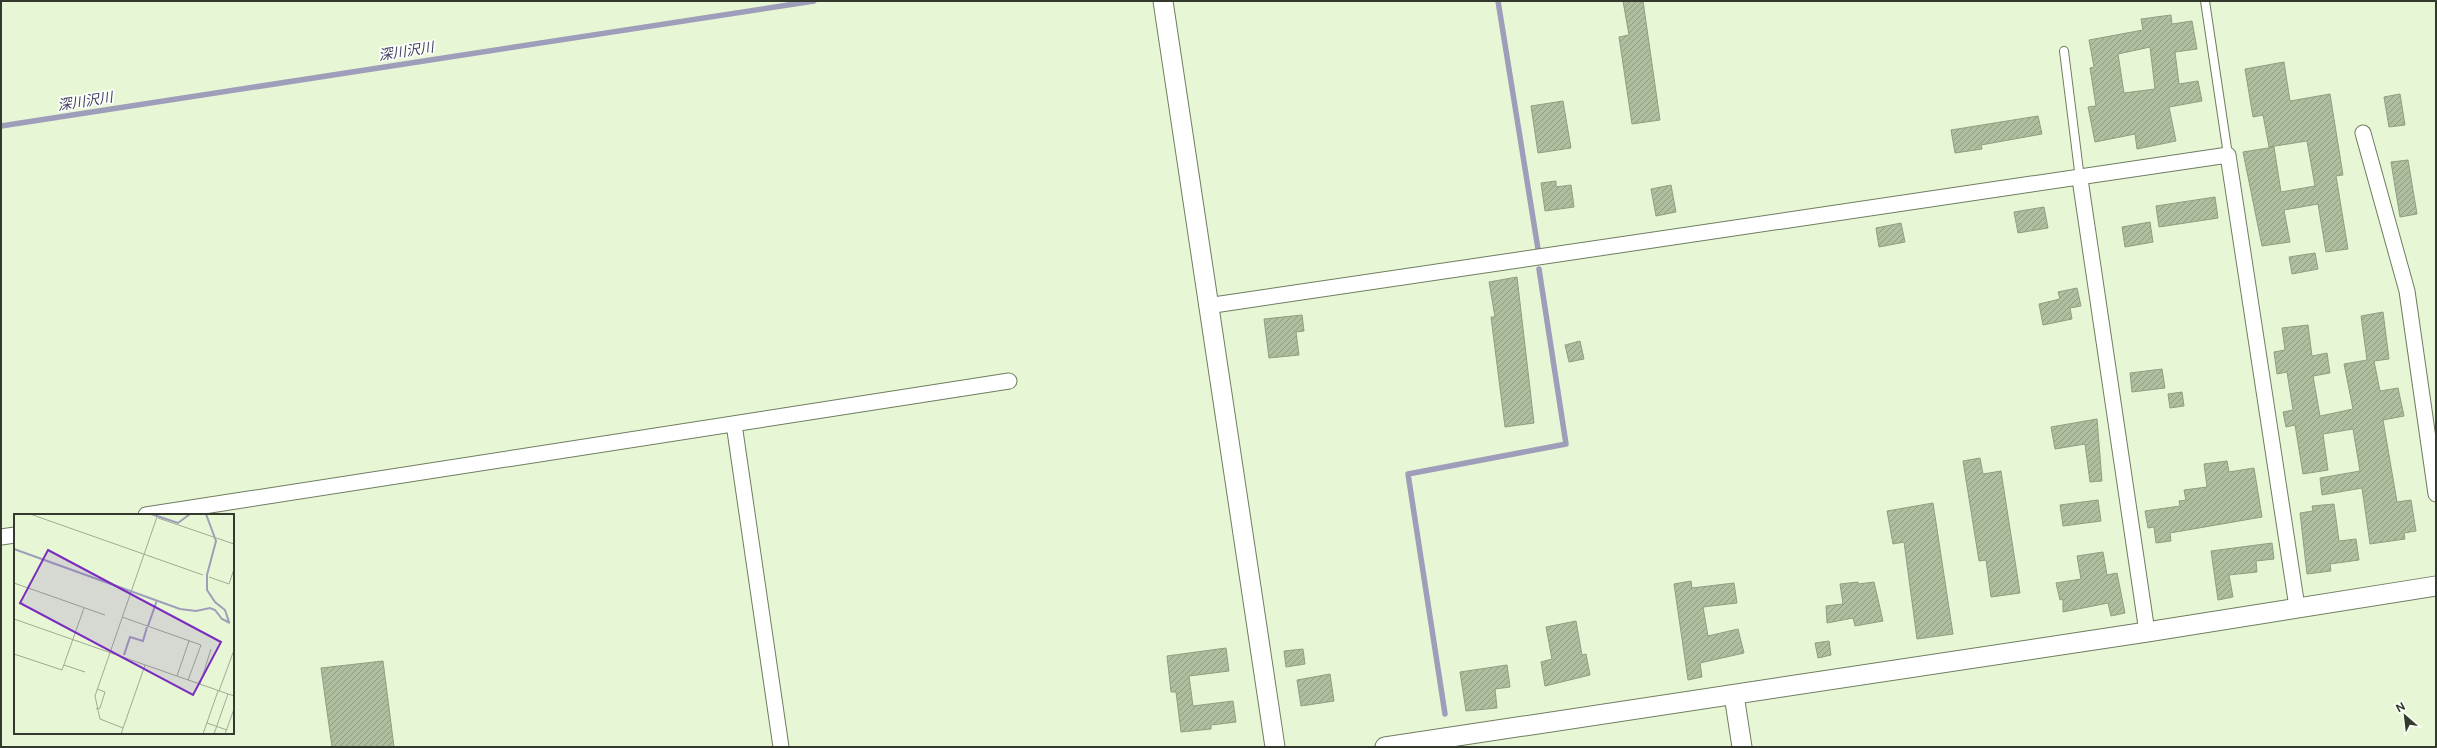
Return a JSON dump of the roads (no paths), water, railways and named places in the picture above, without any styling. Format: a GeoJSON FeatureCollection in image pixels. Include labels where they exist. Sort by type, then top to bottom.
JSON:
{"type":"FeatureCollection","features":[{"type":"Feature","properties":{"kind":"street"},"geometry":{"type":"LineString","coordinates":[[1163,1],[1207,306],[1275,747]]}},
{"type":"Feature","properties":{"kind":"street"},"geometry":{"type":"LineString","coordinates":[[2363,133],[2407,291],[2436,494]]}},
{"type":"Feature","properties":{"kind":"street"},"geometry":{"type":"LineString","coordinates":[[1207,306],[2228,155],[2297,607]]}},
{"type":"Feature","properties":{"kind":"street"},"geometry":{"type":"LineString","coordinates":[[2080,178],[2147,632]]}},
{"type":"Feature","properties":{"kind":"street"},"geometry":{"type":"LineString","coordinates":[[152,514],[1009,381]]}},
{"type":"Feature","properties":{"kind":"street"},"geometry":{"type":"LineString","coordinates":[[734,424],[781,747]]}},
{"type":"Feature","properties":{"kind":"street"},"geometry":{"type":"LineString","coordinates":[[1,537],[14,535]]}},
{"type":"Feature","properties":{"kind":"street"},"geometry":{"type":"LineString","coordinates":[[1384,747],[2147,632],[2436,586]]}},
{"type":"Feature","properties":{"kind":"street"},"geometry":{"type":"LineString","coordinates":[[1734,695],[1742,747]]}},
{"type":"Feature","properties":{"kind":"lane"},"geometry":{"type":"LineString","coordinates":[[2205,1],[2228,155]]}},
{"type":"Feature","properties":{"kind":"lane"},"geometry":{"type":"LineString","coordinates":[[2064,51],[2080,178]]}},
{"type":"Feature","properties":{"kind":"waterway","name":"深川沢川"},"geometry":{"type":"LineString","coordinates":[[1,126],[814,1]]}},
{"type":"Feature","properties":{"kind":"waterway"},"geometry":{"type":"LineString","coordinates":[[1498,1],[1538,249]]}},
{"type":"Feature","properties":{"kind":"waterway"},"geometry":{"type":"LineString","coordinates":[[1445,714],[1408,474],[1566,444],[1539,269]]}}]}
